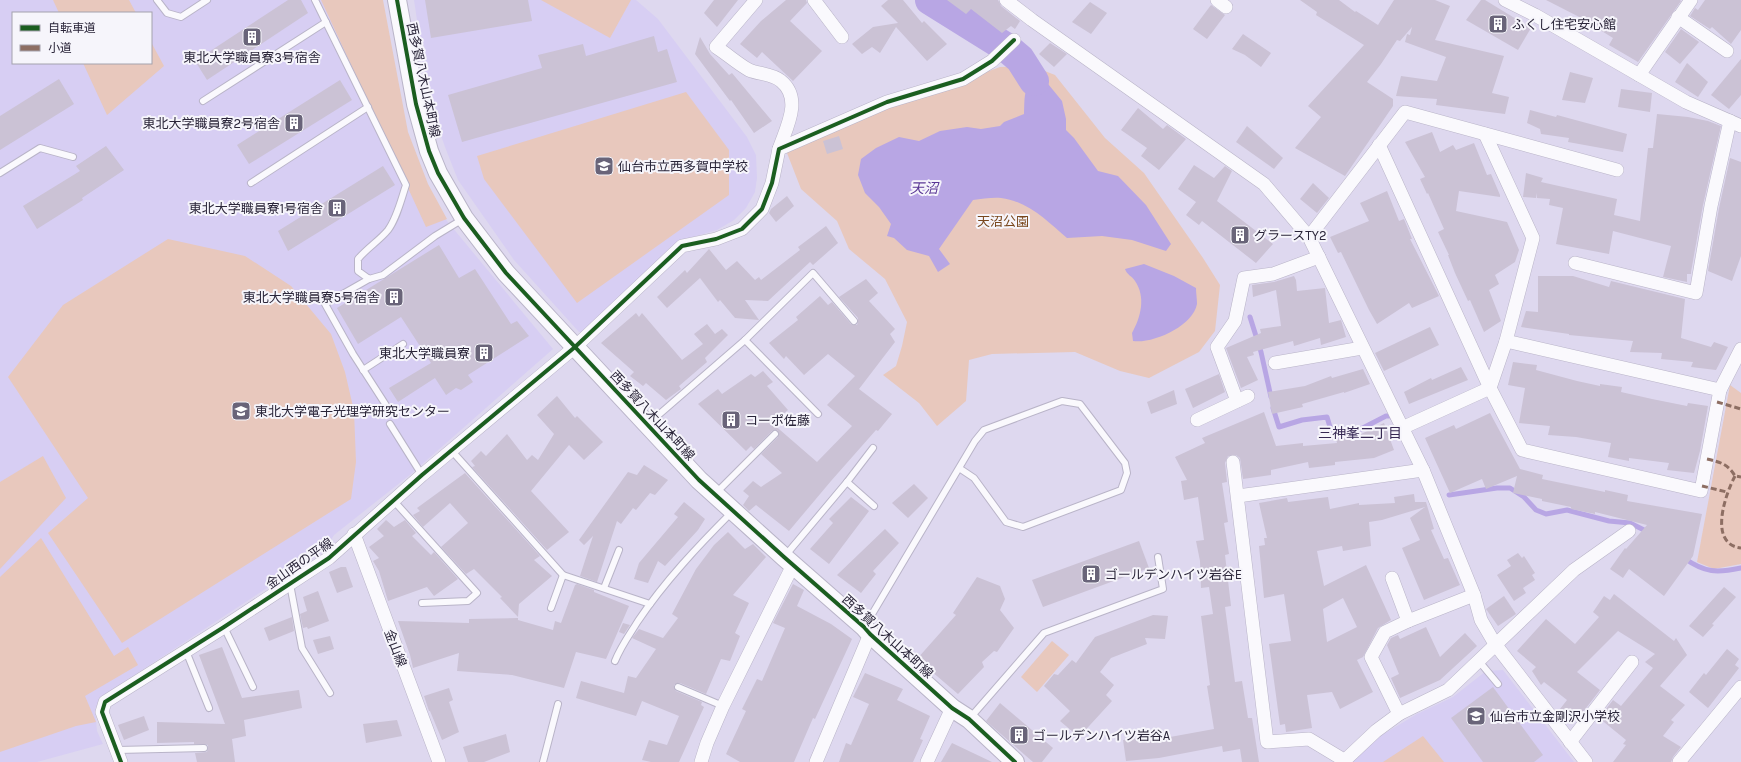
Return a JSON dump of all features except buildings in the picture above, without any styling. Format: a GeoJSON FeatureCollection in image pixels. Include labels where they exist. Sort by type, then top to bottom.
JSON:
{"type":"FeatureCollection","features":[{"type":"Feature","properties":{"kind":"street","name":"西多賀八木山本町線"},"geometry":{"type":"LineString","coordinates":[[398,0],[416,104],[429,151],[438,173],[464,218],[506,273],[699,480],[952,708],[969,719],[1016,762]]}},
{"type":"Feature","properties":{"kind":"street","name":"金山西の平線"},"geometry":{"type":"LineString","coordinates":[[120,756],[102,712],[105,702],[224,627],[290,582],[329,558],[354,534],[451,450],[575,347],[682,246],[716,239],[742,229],[762,209],[772,183],[779,149],[792,112],[792,100],[788,90],[780,80],[749,70],[716,47],[756,0]]}},
{"type":"Feature","properties":{"kind":"street"},"geometry":{"type":"LineString","coordinates":[[814,0],[842,38]]}},
{"type":"Feature","properties":{"kind":"street"},"geometry":{"type":"LineString","coordinates":[[1006,0],[1038,25],[1264,184],[1309,237],[1320,257],[1362,348],[1424,470],[1474,595],[1481,620],[1495,644],[1586,762]]}},
{"type":"Feature","properties":{"kind":"street"},"geometry":{"type":"LineString","coordinates":[[1505,0],[1686,102],[1737,122],[1711,206],[1696,293],[1575,263]]}},
{"type":"Feature","properties":{"kind":"street"},"geometry":{"type":"LineString","coordinates":[[1639,75],[1691,0]]}},
{"type":"Feature","properties":{"kind":"street"},"geometry":{"type":"LineString","coordinates":[[1678,17],[1727,51]]}},
{"type":"Feature","properties":{"kind":"street"},"geometry":{"type":"LineString","coordinates":[[779,149],[887,102],[963,79],[992,61],[1014,40]]}},
{"type":"Feature","properties":{"kind":"street"},"geometry":{"type":"LineString","coordinates":[[1309,237],[1406,112],[1617,170]]}},
{"type":"Feature","properties":{"kind":"street"},"geometry":{"type":"LineString","coordinates":[[1402,428],[1490,388],[1506,341],[1533,238],[1485,134]]}},
{"type":"Feature","properties":{"kind":"street"},"geometry":{"type":"LineString","coordinates":[[1380,145],[1490,388],[1522,450],[1700,491],[1720,390],[1741,349]]}},
{"type":"Feature","properties":{"kind":"street"},"geometry":{"type":"LineString","coordinates":[[1197,420],[1243,398],[1217,347],[1235,321],[1244,278],[1273,274],[1320,257]]}},
{"type":"Feature","properties":{"kind":"street"},"geometry":{"type":"LineString","coordinates":[[1506,341],[1720,390]]}},
{"type":"Feature","properties":{"kind":"street"},"geometry":{"type":"LineString","coordinates":[[1275,363],[1362,348]]}},
{"type":"Feature","properties":{"kind":"street"},"geometry":{"type":"LineString","coordinates":[[1233,462],[1267,742],[1309,739],[1343,761],[1376,731],[1398,714],[1448,690],[1574,570],[1629,531]]}},
{"type":"Feature","properties":{"kind":"street"},"geometry":{"type":"LineString","coordinates":[[1238,496],[1424,470]]}},
{"type":"Feature","properties":{"kind":"street","name":"金山線"},"geometry":{"type":"LineString","coordinates":[[354,534],[439,762]]}},
{"type":"Feature","properties":{"kind":"street"},"geometry":{"type":"LineString","coordinates":[[701,762],[707,743],[723,706],[788,561]]}},
{"type":"Feature","properties":{"kind":"street"},"geometry":{"type":"LineString","coordinates":[[1392,578],[1408,621]]}},
{"type":"Feature","properties":{"kind":"street"},"geometry":{"type":"LineString","coordinates":[[1398,714],[1371,657],[1384,632],[1474,595]]}},
{"type":"Feature","properties":{"kind":"street"},"geometry":{"type":"LineString","coordinates":[[816,762],[867,631]]}},
{"type":"Feature","properties":{"kind":"street"},"geometry":{"type":"LineString","coordinates":[[1570,742],[1632,662]]}},
{"type":"Feature","properties":{"kind":"street"},"geometry":{"type":"LineString","coordinates":[[1679,762],[1741,687]]}},
{"type":"Feature","properties":{"kind":"street"},"geometry":{"type":"LineString","coordinates":[[927,762],[952,708]]}},
{"type":"Feature","properties":{"kind":"lane"},"geometry":{"type":"LineString","coordinates":[[157,0],[167,13],[181,17],[207,0]]}},
{"type":"Feature","properties":{"kind":"lane"},"geometry":{"type":"LineString","coordinates":[[315,0],[406,186],[397,212],[388,230],[367,248],[358,259],[358,271],[368,279]]}},
{"type":"Feature","properties":{"kind":"lane"},"geometry":{"type":"LineString","coordinates":[[203,101],[326,22]]}},
{"type":"Feature","properties":{"kind":"lane"},"geometry":{"type":"LineString","coordinates":[[251,183],[368,107]]}},
{"type":"Feature","properties":{"kind":"lane"},"geometry":{"type":"LineString","coordinates":[[0,173],[40,148],[73,157]]}},
{"type":"Feature","properties":{"kind":"lane"},"geometry":{"type":"LineString","coordinates":[[391,413],[363,370],[325,304],[368,279],[383,275],[435,236],[464,218]]}},
{"type":"Feature","properties":{"kind":"lane"},"geometry":{"type":"LineString","coordinates":[[648,424],[745,340],[813,273],[854,321]]}},
{"type":"Feature","properties":{"kind":"lane"},"geometry":{"type":"LineString","coordinates":[[745,340],[818,414]]}},
{"type":"Feature","properties":{"kind":"lane"},"geometry":{"type":"LineString","coordinates":[[363,370],[403,344]]}},
{"type":"Feature","properties":{"kind":"lane"},"geometry":{"type":"LineString","coordinates":[[867,631],[959,468],[975,441],[984,430],[1062,401],[1080,404],[1125,463],[1126,473],[1122,490],[1023,527],[1006,522],[974,478],[959,468]]}},
{"type":"Feature","properties":{"kind":"lane"},"geometry":{"type":"LineString","coordinates":[[390,424],[422,475]]}},
{"type":"Feature","properties":{"kind":"lane"},"geometry":{"type":"LineString","coordinates":[[714,494],[774,434]]}},
{"type":"Feature","properties":{"kind":"lane"},"geometry":{"type":"LineString","coordinates":[[788,561],[873,448]]}},
{"type":"Feature","properties":{"kind":"lane"},"geometry":{"type":"LineString","coordinates":[[451,450],[563,575],[650,604]]}},
{"type":"Feature","properties":{"kind":"lane"},"geometry":{"type":"LineString","coordinates":[[847,482],[874,506]]}},
{"type":"Feature","properties":{"kind":"lane"},"geometry":{"type":"LineString","coordinates":[[393,500],[477,593],[468,601],[422,603]]}},
{"type":"Feature","properties":{"kind":"lane"},"geometry":{"type":"LineString","coordinates":[[615,661],[620,649],[650,604],[697,547],[733,511]]}},
{"type":"Feature","properties":{"kind":"lane"},"geometry":{"type":"LineString","coordinates":[[604,588],[619,550]]}},
{"type":"Feature","properties":{"kind":"lane"},"geometry":{"type":"LineString","coordinates":[[969,719],[1044,633],[1163,589],[1158,557]]}},
{"type":"Feature","properties":{"kind":"lane"},"geometry":{"type":"LineString","coordinates":[[551,608],[563,575]]}},
{"type":"Feature","properties":{"kind":"lane"},"geometry":{"type":"LineString","coordinates":[[290,582],[302,648],[330,693]]}},
{"type":"Feature","properties":{"kind":"lane"},"geometry":{"type":"LineString","coordinates":[[224,627],[254,688]]}},
{"type":"Feature","properties":{"kind":"lane"},"geometry":{"type":"LineString","coordinates":[[186,651],[209,708]]}},
{"type":"Feature","properties":{"kind":"lane"},"geometry":{"type":"LineString","coordinates":[[1478,660],[1498,684]]}},
{"type":"Feature","properties":{"kind":"lane"},"geometry":{"type":"LineString","coordinates":[[678,687],[723,706]]}},
{"type":"Feature","properties":{"kind":"lane"},"geometry":{"type":"LineString","coordinates":[[543,762],[558,704]]}},
{"type":"Feature","properties":{"kind":"lane"},"geometry":{"type":"LineString","coordinates":[[120,756],[204,748]]}},
{"type":"Feature","properties":{"kind":"shaded area","name":"東北大学電子光理学研究センター"},"geometry":{"type":"Polygon","coordinates":[[[0,0],[376,0],[411,154],[447,221],[553,349],[411,474],[334,535],[325,550],[101,697],[95,709],[97,731],[103,744],[37,762],[0,762],[0,0]]]}},
{"type":"Feature","properties":{"kind":"shaded area","name":"仙台市立西多賀中学校"},"geometry":{"type":"Polygon","coordinates":[[[414,0],[636,0],[658,19],[747,137],[756,155],[757,178],[755,192],[746,208],[734,220],[717,230],[679,241],[587,331],[579,332],[514,260],[458,180],[431,106],[422,56],[425,51],[419,34],[414,0]]]}},
{"type":"Feature","properties":{"kind":"shaded area","name":"仙台市立金剛沢小学校"},"geometry":{"type":"Polygon","coordinates":[[[1503,670],[1574,762],[1351,762],[1382,735],[1417,714],[1453,697],[1486,671],[1503,670]]]}},
{"type":"Feature","properties":{"kind":"green space"},"geometry":{"type":"Polygon","coordinates":[[[53,0],[129,0],[135,12],[59,12],[53,0]]]}},
{"type":"Feature","properties":{"kind":"green space"},"geometry":{"type":"Polygon","coordinates":[[[321,0],[383,0],[408,132],[428,184],[447,219],[426,227],[321,0]]]}},
{"type":"Feature","properties":{"kind":"green space"},"geometry":{"type":"Polygon","coordinates":[[[541,0],[631,0],[610,38],[541,0]]]}},
{"type":"Feature","properties":{"kind":"green space"},"geometry":{"type":"Polygon","coordinates":[[[152,44],[164,66],[107,115],[83,64],[152,64],[152,44]]]}},
{"type":"Feature","properties":{"kind":"green space","name":"天沼公園"},"geometry":{"type":"Polygon","coordinates":[[[1032,66],[1055,75],[1105,138],[1144,173],[1203,258],[1220,285],[1215,331],[1199,352],[1149,378],[1120,371],[1075,352],[992,354],[969,360],[966,401],[937,426],[919,403],[883,375],[896,366],[907,322],[885,279],[849,249],[837,221],[801,189],[787,153],[838,126],[1000,67],[1032,66]]]}},
{"type":"Feature","properties":{"kind":"green space"},"geometry":{"type":"Polygon","coordinates":[[[686,92],[729,150],[729,195],[577,303],[484,179],[477,156],[686,92]]]}},
{"type":"Feature","properties":{"kind":"green space"},"geometry":{"type":"Polygon","coordinates":[[[168,239],[245,256],[291,286],[331,334],[345,372],[354,411],[356,462],[351,499],[122,643],[48,533],[88,498],[8,377],[63,305],[168,239]]]}},
{"type":"Feature","properties":{"kind":"green space"},"geometry":{"type":"Polygon","coordinates":[[[1730,385],[1741,393],[1741,564],[1714,569],[1697,562],[1730,385]]]}},
{"type":"Feature","properties":{"kind":"green space"},"geometry":{"type":"Polygon","coordinates":[[[43,456],[66,498],[0,569],[0,482],[43,456]]]}},
{"type":"Feature","properties":{"kind":"green space"},"geometry":{"type":"Polygon","coordinates":[[[41,538],[114,656],[128,647],[138,665],[85,696],[96,722],[76,726],[0,752],[0,577],[41,538]]]}},
{"type":"Feature","properties":{"kind":"green space"},"geometry":{"type":"Polygon","coordinates":[[[1052,641],[1069,655],[1037,692],[1021,677],[1052,641]]]}},
{"type":"Feature","properties":{"kind":"green space"},"geometry":{"type":"Polygon","coordinates":[[[1423,736],[1444,762],[1383,762],[1423,736]]]}},
{"type":"Feature","properties":{"kind":"water","name":"天沼"},"geometry":{"type":"Polygon","coordinates":[[[1044,79],[1062,101],[1066,119],[1066,130],[1074,138],[1098,171],[1118,176],[1146,205],[1171,244],[1166,251],[1132,240],[1102,236],[1067,238],[1045,219],[1029,208],[1011,200],[998,198],[973,200],[939,249],[950,264],[938,272],[929,256],[907,250],[894,238],[887,236],[891,224],[879,207],[865,193],[858,175],[861,159],[876,148],[899,137],[919,141],[940,131],[967,127],[981,129],[1000,126],[1004,122],[1024,114],[1025,96],[1028,87],[1032,83],[1044,79]]]}},
{"type":"Feature","properties":{"kind":"water"},"geometry":{"type":"Polygon","coordinates":[[[1144,264],[1174,276],[1196,288],[1197,304],[1194,312],[1188,319],[1171,332],[1151,340],[1133,341],[1132,333],[1140,314],[1141,300],[1138,287],[1134,279],[1125,269],[1144,264]]]}},
{"type":"Feature","properties":{"kind":"waterway","name":"天沼"},"geometry":{"type":"LineString","coordinates":[[930,0],[1007,48],[1020,59],[1034,81]]}},
{"type":"Feature","properties":{"kind":"waterway"},"geometry":{"type":"LineString","coordinates":[[1250,317],[1261,352],[1271,397]]}},
{"type":"Feature","properties":{"kind":"waterway"},"geometry":{"type":"LineString","coordinates":[[1273,408],[1279,427],[1302,420],[1327,417],[1333,437],[1353,433],[1386,416],[1392,416],[1393,419]]}},
{"type":"Feature","properties":{"kind":"waterway"},"geometry":{"type":"LineString","coordinates":[[1449,495],[1497,488],[1510,488],[1524,497],[1536,510],[1546,514],[1567,510],[1609,521],[1630,523],[1648,532]]}},
{"type":"Feature","properties":{"kind":"waterway"},"geometry":{"type":"LineString","coordinates":[[1684,558],[1698,567],[1705,569],[1725,571],[1741,568]]}},
{"type":"Feature","properties":{"kind":"marked path"},"geometry":{"type":"LineString","coordinates":[[1717,402],[1741,409]]}},
{"type":"Feature","properties":{"kind":"marked path"},"geometry":{"type":"LineString","coordinates":[[1707,459],[1723,464],[1730,469],[1735,476],[1741,477]]}},
{"type":"Feature","properties":{"kind":"marked path"},"geometry":{"type":"LineString","coordinates":[[1735,476],[1724,506],[1722,528],[1725,538],[1731,545],[1741,548]]}},
{"type":"Feature","properties":{"kind":"marked path"},"geometry":{"type":"LineString","coordinates":[[1702,486],[1727,492]]}},
{"type":"Feature","properties":{"kind":"cycle path"},"geometry":{"type":"LineString","coordinates":[[397,0],[416,104],[429,151],[438,173],[464,218],[506,273],[699,480],[864,627],[952,708],[969,719],[1015,762]]}},
{"type":"Feature","properties":{"kind":"cycle path"},"geometry":{"type":"LineString","coordinates":[[121,762],[102,712],[105,702],[224,627],[329,558],[422,475],[575,347],[682,246],[716,239],[742,229],[762,209],[772,183],[779,149],[887,102],[963,79],[992,61],[1014,40]]}},
{"type":"Feature","properties":{"kind":"place","name":"ふくし住宅安心館"},"geometry":{"type":"Point","coordinates":[1498,24]}},
{"type":"Feature","properties":{"kind":"place","name":"東北大学職員寮3号宿舎"},"geometry":{"type":"Point","coordinates":[252,37]}},
{"type":"Feature","properties":{"kind":"place","name":"東北大学職員寮2号宿舎"},"geometry":{"type":"Point","coordinates":[294,123]}},
{"type":"Feature","properties":{"kind":"place","name":"仙台市立西多賀中学校"},"geometry":{"type":"Point","coordinates":[604,166]}},
{"type":"Feature","properties":{"kind":"place","name":"東北大学職員寮1号宿舎"},"geometry":{"type":"Point","coordinates":[337,208]}},
{"type":"Feature","properties":{"kind":"place","name":"グラースTY2"},"geometry":{"type":"Point","coordinates":[1240,235]}},
{"type":"Feature","properties":{"kind":"place","name":"東北大学職員寮5号宿舎"},"geometry":{"type":"Point","coordinates":[394,297]}},
{"type":"Feature","properties":{"kind":"place","name":"東北大学職員寮"},"geometry":{"type":"Point","coordinates":[484,353]}},
{"type":"Feature","properties":{"kind":"place","name":"東北大学電子光理学研究センター"},"geometry":{"type":"Point","coordinates":[241,411]}},
{"type":"Feature","properties":{"kind":"place","name":"コーポ佐藤"},"geometry":{"type":"Point","coordinates":[731,420]}},
{"type":"Feature","properties":{"kind":"place","name":"ゴールデンハイツ岩谷E"},"geometry":{"type":"Point","coordinates":[1091,574]}},
{"type":"Feature","properties":{"kind":"place","name":"仙台市立金剛沢小学校"},"geometry":{"type":"Point","coordinates":[1476,716]}},
{"type":"Feature","properties":{"kind":"place","name":"ゴールデンハイツ岩谷A"},"geometry":{"type":"Point","coordinates":[1019,735]}},
{"type":"Feature","properties":{"kind":"district","name":"三神峯二丁目"},"geometry":{"type":"Point","coordinates":[1360,433]}}]}
